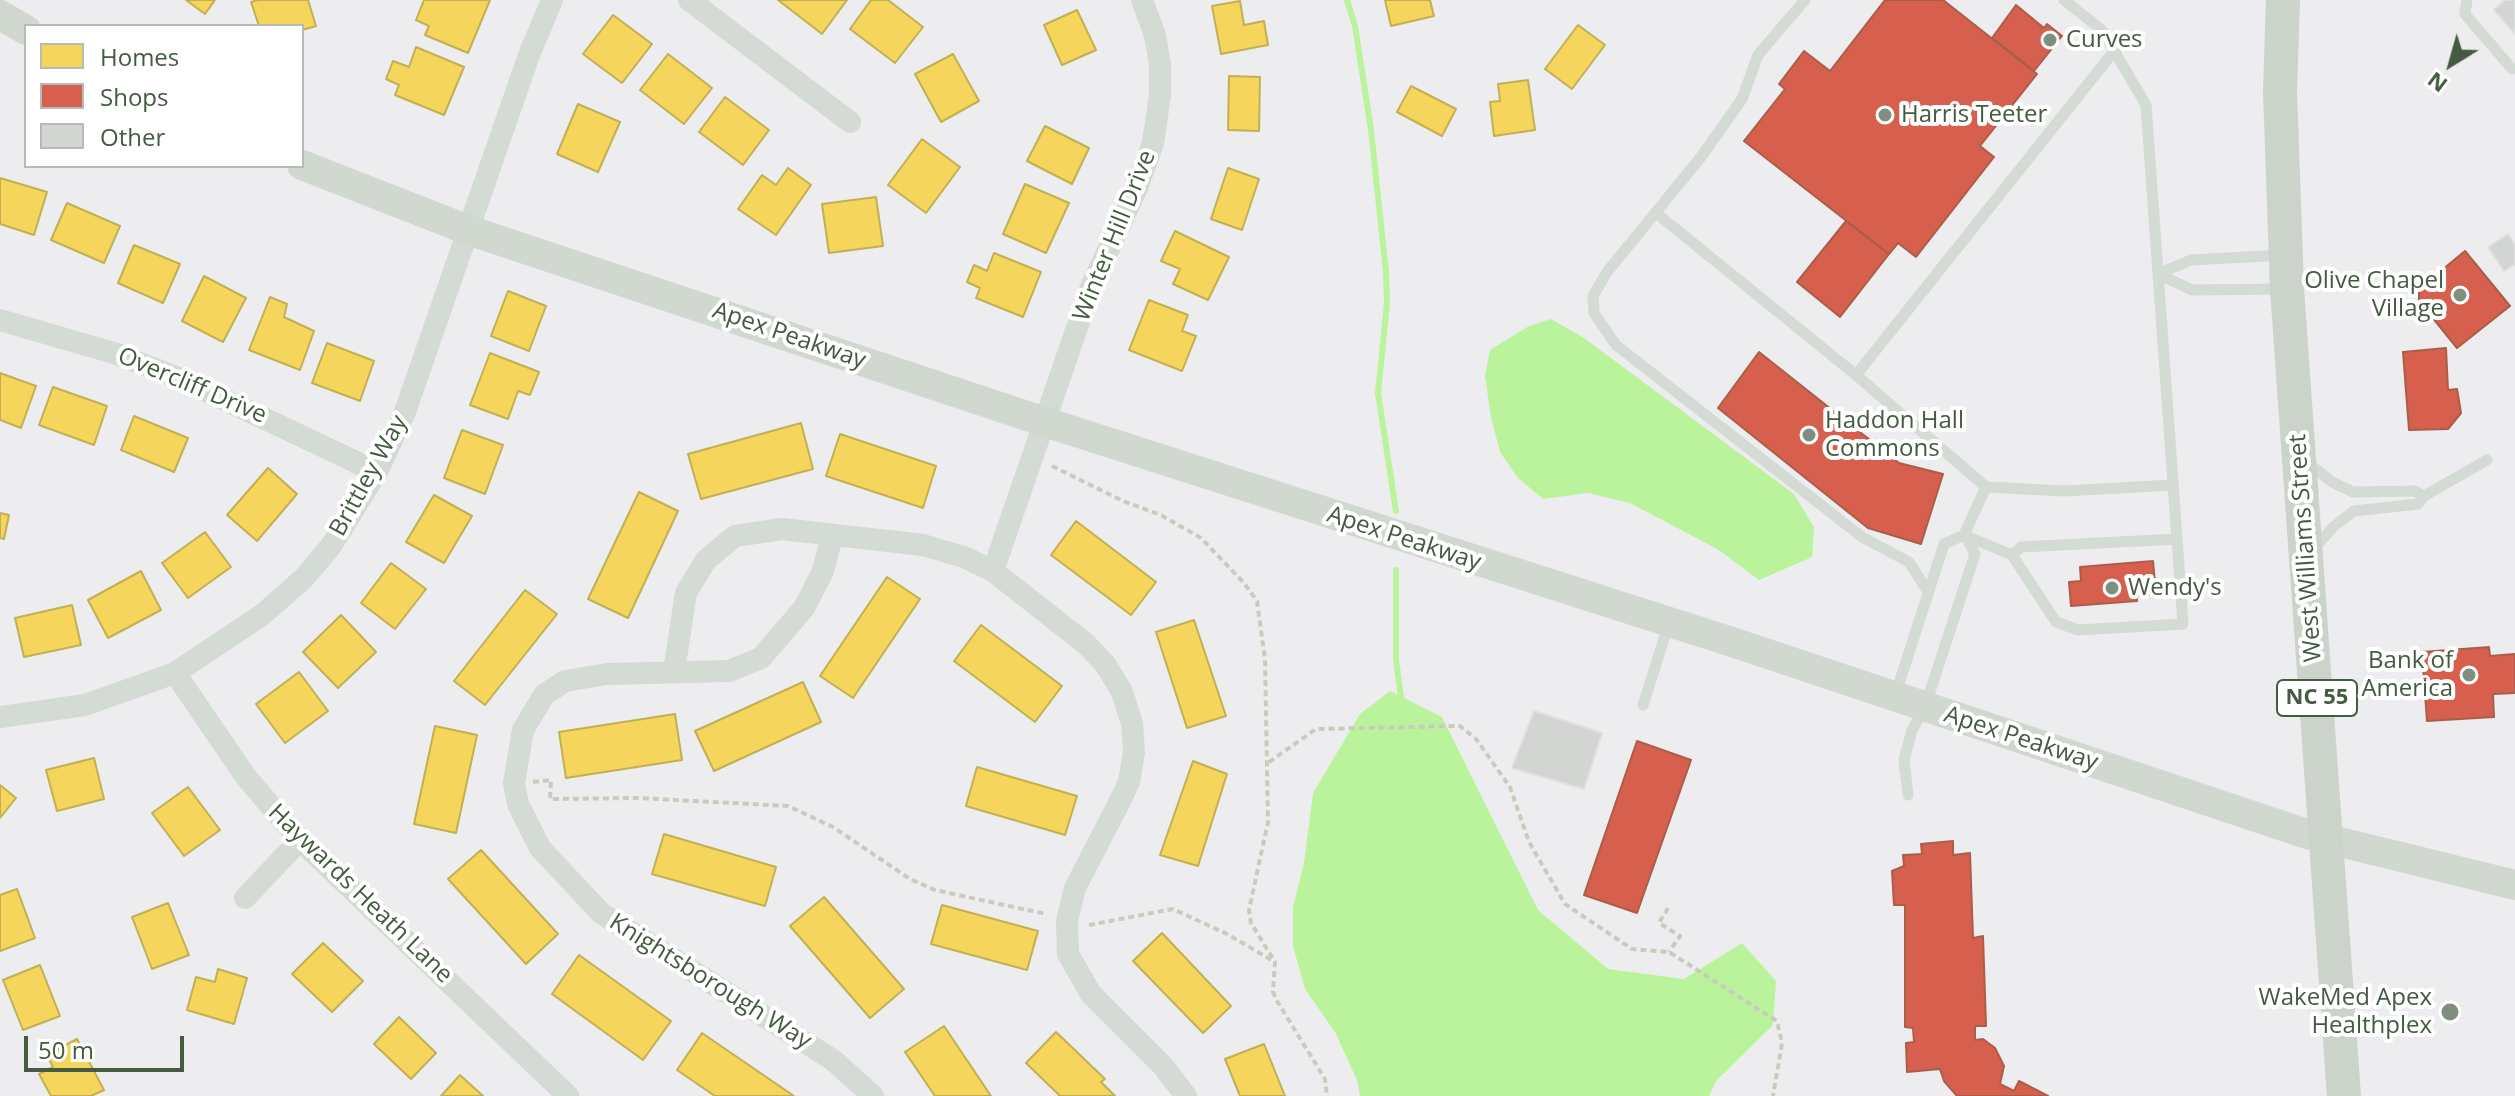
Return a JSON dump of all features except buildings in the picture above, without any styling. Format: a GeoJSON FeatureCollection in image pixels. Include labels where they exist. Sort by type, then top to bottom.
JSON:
{"type":"FeatureCollection","features":[{"type":"Feature","properties":{"kind":"main road","name":"West Williams Street"},"geometry":{"type":"LineString","coordinates":[[2283,0],[2280,91],[2287,289],[2344,1096]]}},
{"type":"Feature","properties":{"kind":"main road"},"geometry":{"type":"LineString","coordinates":[[0,15],[24,29]]}},
{"type":"Feature","properties":{"kind":"main road","name":"Apex Peakway"},"geometry":{"type":"LineString","coordinates":[[304,166],[468,230],[1045,422],[2326,838],[2515,885]]}},
{"type":"Feature","properties":{"kind":"street","name":"Brittley Way"},"geometry":{"type":"LineString","coordinates":[[0,717],[85,705],[175,673],[241,632],[304,578],[331,546],[377,472],[405,412],[552,0]]}},
{"type":"Feature","properties":{"kind":"street"},"geometry":{"type":"LineString","coordinates":[[689,0],[850,122]]}},
{"type":"Feature","properties":{"kind":"street","name":"Winter Hill Drive"},"geometry":{"type":"LineString","coordinates":[[993,571],[1091,287],[1137,188],[1157,126],[1160,64],[1155,35],[1142,0]]}},
{"type":"Feature","properties":{"kind":"street","name":"Overcliff Drive"},"geometry":{"type":"LineString","coordinates":[[0,320],[114,353],[181,379],[377,472]]}},
{"type":"Feature","properties":{"kind":"street"},"geometry":{"type":"LineString","coordinates":[[674,671],[686,593],[714,551],[735,536],[782,529],[944,549],[993,571],[1105,664],[1122,692],[1132,724],[1134,752],[1129,782],[1075,888],[1067,921],[1068,954],[1091,994],[1163,1066],[1186,1096]]}},
{"type":"Feature","properties":{"kind":"street","name":"Knightsborough Way"},"geometry":{"type":"LineString","coordinates":[[832,536],[814,589],[792,626],[761,658],[729,671],[577,677],[553,688],[536,704],[523,730],[514,783],[518,804],[540,848],[601,913],[833,1060],[873,1096]]}},
{"type":"Feature","properties":{"kind":"street","name":"Haywards Heath Lane"},"geometry":{"type":"LineString","coordinates":[[175,673],[246,777],[300,840],[568,1096]]}},
{"type":"Feature","properties":{"kind":"street"},"geometry":{"type":"LineString","coordinates":[[245,898],[300,840]]}},
{"type":"Feature","properties":{"kind":"lane"},"geometry":{"type":"LineString","coordinates":[[1805,0],[1758,55],[1742,99],[1607,272],[1593,296],[1594,313],[1616,345],[1862,537],[1909,562],[1928,592]]}},
{"type":"Feature","properties":{"kind":"lane"},"geometry":{"type":"LineString","coordinates":[[1964,535],[2012,555],[2056,622],[2078,630],[2183,624],[2146,105],[2102,30],[2064,0]]}},
{"type":"Feature","properties":{"kind":"lane"},"geometry":{"type":"LineString","coordinates":[[2467,0],[2465,14],[2512,69]]}},
{"type":"Feature","properties":{"kind":"lane"},"geometry":{"type":"LineString","coordinates":[[1856,375],[2115,50]]}},
{"type":"Feature","properties":{"kind":"lane"},"geometry":{"type":"LineString","coordinates":[[1656,213],[1856,375],[1986,487],[2064,491],[2173,485]]}},
{"type":"Feature","properties":{"kind":"lane"},"geometry":{"type":"LineString","coordinates":[[2158,274],[2191,260],[2286,255]]}},
{"type":"Feature","properties":{"kind":"lane"},"geometry":{"type":"LineString","coordinates":[[2158,274],[2192,290],[2287,289]]}},
{"type":"Feature","properties":{"kind":"lane"},"geometry":{"type":"LineString","coordinates":[[2299,456],[2332,482],[2353,492],[2414,491],[2424,496]]}},
{"type":"Feature","properties":{"kind":"lane"},"geometry":{"type":"LineString","coordinates":[[2306,558],[2333,527],[2354,511],[2418,504],[2424,496],[2487,460]]}},
{"type":"Feature","properties":{"kind":"lane"},"geometry":{"type":"LineString","coordinates":[[1894,697],[1944,544],[1964,535],[1986,487]]}},
{"type":"Feature","properties":{"kind":"lane"},"geometry":{"type":"LineString","coordinates":[[1908,795],[1904,760],[1912,730],[1925,707],[1975,554],[1964,535]]}},
{"type":"Feature","properties":{"kind":"lane"},"geometry":{"type":"LineString","coordinates":[[2012,555],[2021,547],[2177,539]]}},
{"type":"Feature","properties":{"kind":"lane"},"geometry":{"type":"LineString","coordinates":[[1643,705],[1670,623]]}},
{"type":"Feature","properties":{"kind":"path"},"geometry":{"type":"LineString","coordinates":[[1046,463],[1123,501],[1161,515],[1201,538],[1257,601],[1265,659],[1268,822],[1249,910],[1251,923],[1275,962],[1273,992],[1325,1079],[1327,1096]]}},
{"type":"Feature","properties":{"kind":"path"},"geometry":{"type":"LineString","coordinates":[[1269,762],[1316,729],[1460,726],[1476,739],[1510,787],[1529,842],[1565,904],[1632,949],[1669,952],[1777,1021],[1782,1043],[1773,1096]]}},
{"type":"Feature","properties":{"kind":"path"},"geometry":{"type":"LineString","coordinates":[[514,783],[551,780],[550,799],[638,798],[788,806],[833,827],[910,879],[935,890],[1090,925],[1173,909],[1186,912],[1275,962]]}},
{"type":"Feature","properties":{"kind":"path"},"geometry":{"type":"LineString","coordinates":[[1668,908],[1659,923],[1680,936],[1669,952]]}},
{"type":"Feature","properties":{"kind":"shaded area"},"geometry":{"type":"Polygon","coordinates":[[[1551,319],[1584,338],[1794,494],[1814,527],[1812,557],[1759,580],[1719,550],[1630,503],[1588,493],[1543,499],[1518,478],[1500,452],[1491,417],[1485,376],[1490,350],[1529,326],[1551,319]]]}},
{"type":"Feature","properties":{"kind":"shaded area"},"geometry":{"type":"Polygon","coordinates":[[[1390,691],[1442,717],[1538,910],[1608,969],[1684,979],[1742,943],[1776,981],[1773,1025],[1716,1081],[1709,1096],[1360,1096],[1357,1080],[1335,1032],[1305,989],[1293,946],[1293,907],[1304,863],[1313,793],[1360,714],[1390,691]]]}},
{"type":"Feature","properties":{"kind":"waterway"},"geometry":{"type":"LineString","coordinates":[[1347,0],[1355,26],[1371,130],[1386,272],[1387,303],[1378,393],[1396,511]]}},
{"type":"Feature","properties":{"kind":"waterway"},"geometry":{"type":"LineString","coordinates":[[1396,570],[1396,660],[1402,704]]}},
{"type":"Feature","properties":{"kind":"place","name":"Curves"},"geometry":{"type":"Point","coordinates":[2050,40]}},
{"type":"Feature","properties":{"kind":"place","name":"Harris Teeter"},"geometry":{"type":"Point","coordinates":[1885,115]}},
{"type":"Feature","properties":{"kind":"place","name":"Olive Chapel Village"},"geometry":{"type":"Point","coordinates":[2460,295]}},
{"type":"Feature","properties":{"kind":"place","name":"Haddon Hall Commons"},"geometry":{"type":"Point","coordinates":[1809,435]}},
{"type":"Feature","properties":{"kind":"place","name":"Wendy's"},"geometry":{"type":"Point","coordinates":[2112,588]}},
{"type":"Feature","properties":{"kind":"place","name":"Bank of America"},"geometry":{"type":"Point","coordinates":[2469,675]}},
{"type":"Feature","properties":{"kind":"place","name":"WakeMed Apex Healthplex"},"geometry":{"type":"Point","coordinates":[2450,1012]}}]}
